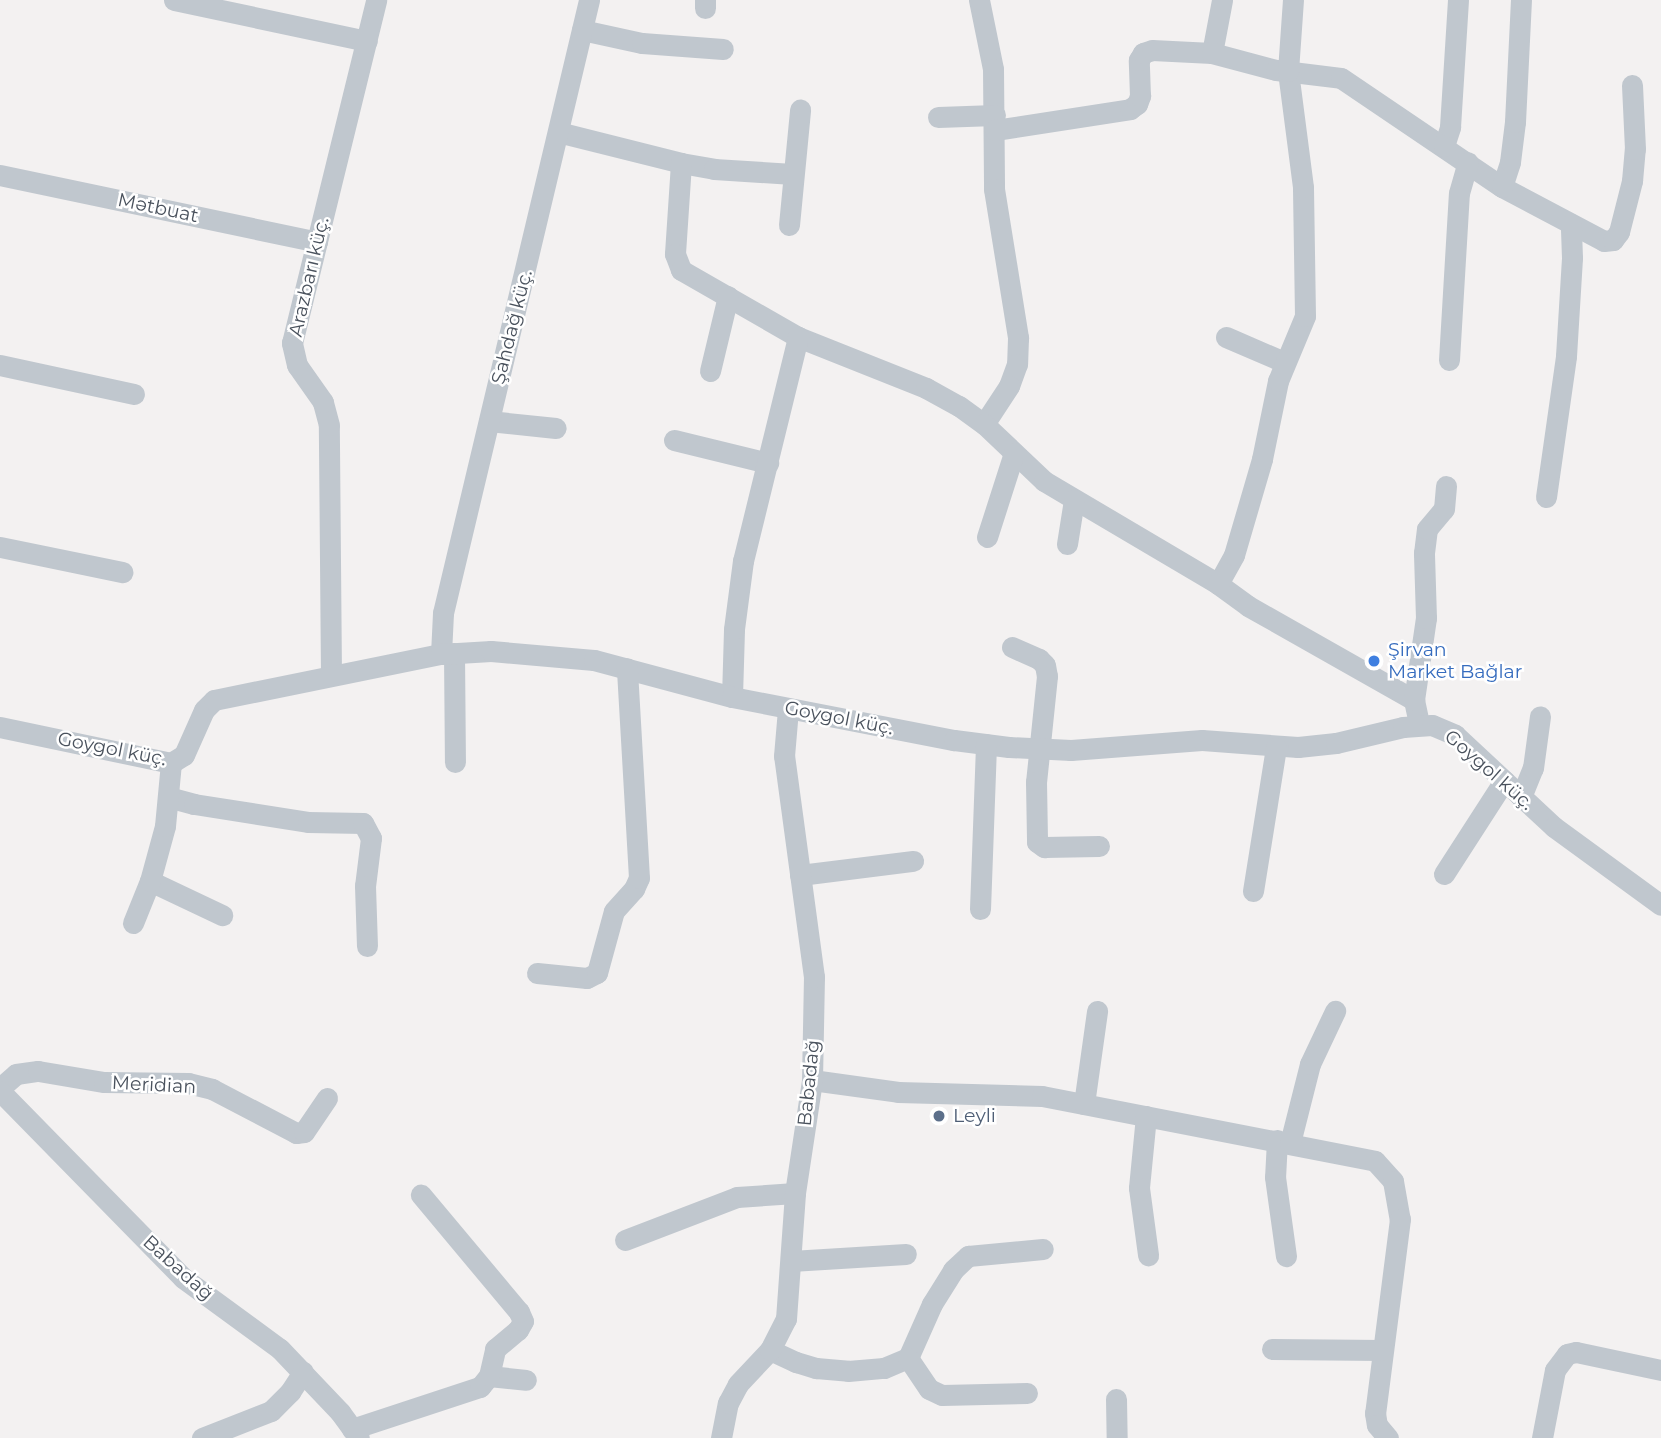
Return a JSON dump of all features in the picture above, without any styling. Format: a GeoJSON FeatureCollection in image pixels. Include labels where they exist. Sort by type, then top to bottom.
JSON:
{"type":"FeatureCollection","features":[{"type":"Feature","properties":{"kind":"street"},"geometry":{"type":"LineString","coordinates":[[174,0],[367,41]]}},
{"type":"Feature","properties":{"kind":"street","name":"Arazbarı küç."},"geometry":{"type":"LineString","coordinates":[[331,675],[329,425],[323,402],[292,353],[376,0]]}},
{"type":"Feature","properties":{"kind":"street","name":"Şahdağ küç."},"geometry":{"type":"LineString","coordinates":[[455,762],[443,613],[589,0]]}},
{"type":"Feature","properties":{"kind":"street"},"geometry":{"type":"LineString","coordinates":[[979,0],[992,69],[995,122],[994,189],[1018,338],[1017,364],[1009,386],[984,424]]}},
{"type":"Feature","properties":{"kind":"street"},"geometry":{"type":"LineString","coordinates":[[1212,53],[1222,0]]}},
{"type":"Feature","properties":{"kind":"street"},"geometry":{"type":"LineString","coordinates":[[1218,584],[1234,555],[1249,508],[1284,362],[1303,324],[1306,305],[1303,187],[1288,71],[1293,0]]}},
{"type":"Feature","properties":{"kind":"street"},"geometry":{"type":"LineString","coordinates":[[1444,146],[1450,127],[1458,0]]}},
{"type":"Feature","properties":{"kind":"street"},"geometry":{"type":"LineString","coordinates":[[1502,187],[1510,162],[1515,122],[1521,0]]}},
{"type":"Feature","properties":{"kind":"street"},"geometry":{"type":"LineString","coordinates":[[582,30],[642,43],[723,49]]}},
{"type":"Feature","properties":{"kind":"street"},"geometry":{"type":"LineString","coordinates":[[938,117],[995,122],[1130,108],[1137,104],[1140,96],[1139,61],[1143,53],[1152,50],[1212,53],[1288,71],[1341,78],[1502,187],[1604,241],[1613,240],[1619,232],[1632,181],[1635,149],[1632,85]]}},
{"type":"Feature","properties":{"kind":"street"},"geometry":{"type":"LineString","coordinates":[[789,225],[800,110]]}},
{"type":"Feature","properties":{"kind":"street"},"geometry":{"type":"LineString","coordinates":[[558,132],[714,169],[793,174]]}},
{"type":"Feature","properties":{"kind":"street"},"geometry":{"type":"LineString","coordinates":[[1449,360],[1459,193],[1468,162]]}},
{"type":"Feature","properties":{"kind":"street"},"geometry":{"type":"LineString","coordinates":[[681,163],[676,262],[681,270],[798,337],[926,388],[984,424],[1044,481],[1218,584],[1248,606],[1414,700]]}},
{"type":"Feature","properties":{"kind":"street","name":"Mətbuat"},"geometry":{"type":"LineString","coordinates":[[0,175],[317,242]]}},
{"type":"Feature","properties":{"kind":"street"},"geometry":{"type":"LineString","coordinates":[[1546,497],[1566,356],[1572,258],[1571,224]]}},
{"type":"Feature","properties":{"kind":"street"},"geometry":{"type":"LineString","coordinates":[[710,371],[728,296]]}},
{"type":"Feature","properties":{"kind":"street"},"geometry":{"type":"LineString","coordinates":[[732,697],[738,594],[798,337]]}},
{"type":"Feature","properties":{"kind":"street"},"geometry":{"type":"LineString","coordinates":[[1226,337],[1284,362]]}},
{"type":"Feature","properties":{"kind":"street"},"geometry":{"type":"LineString","coordinates":[[0,365],[134,394]]}},
{"type":"Feature","properties":{"kind":"street"},"geometry":{"type":"LineString","coordinates":[[489,421],[556,428]]}},
{"type":"Feature","properties":{"kind":"street"},"geometry":{"type":"LineString","coordinates":[[674,440],[768,464]]}},
{"type":"Feature","properties":{"kind":"street"},"geometry":{"type":"LineString","coordinates":[[987,537],[1014,453]]}},
{"type":"Feature","properties":{"kind":"street"},"geometry":{"type":"LineString","coordinates":[[1419,724],[1414,700],[1426,609],[1424,553],[1427,529],[1444,509],[1446,486]]}},
{"type":"Feature","properties":{"kind":"street"},"geometry":{"type":"LineString","coordinates":[[1068,544],[1074,500]]}},
{"type":"Feature","properties":{"kind":"street"},"geometry":{"type":"LineString","coordinates":[[0,547],[122,572]]}},
{"type":"Feature","properties":{"kind":"street"},"geometry":{"type":"LineString","coordinates":[[1012,646],[1039,659],[1045,665],[1036,782],[1037,842],[1044,847],[1099,846]]}},
{"type":"Feature","properties":{"kind":"street","name":"Goygol küç."},"geometry":{"type":"LineString","coordinates":[[0,727],[171,763],[184,755],[204,710],[215,700],[448,653],[545,654],[627,668],[732,697],[788,709],[986,744],[1040,749],[1071,750],[1192,740],[1276,748],[1336,743],[1419,724],[1443,728],[1455,735],[1521,797],[1590,855],[1661,905]]}},
{"type":"Feature","properties":{"kind":"street"},"geometry":{"type":"LineString","coordinates":[[537,973],[587,978],[597,972],[614,911],[634,889],[639,878],[627,668]]}},
{"type":"Feature","properties":{"kind":"street","name":"Babadağ"},"geometry":{"type":"LineString","coordinates":[[721,1438],[722,1424],[733,1393],[771,1350],[786,1319],[795,1193],[812,1080],[814,976],[784,756],[788,709]]}},
{"type":"Feature","properties":{"kind":"street"},"geometry":{"type":"LineString","coordinates":[[1521,797],[1534,768],[1540,716]]}},
{"type":"Feature","properties":{"kind":"street"},"geometry":{"type":"LineString","coordinates":[[980,909],[986,744]]}},
{"type":"Feature","properties":{"kind":"street"},"geometry":{"type":"LineString","coordinates":[[1253,891],[1276,748]]}},
{"type":"Feature","properties":{"kind":"street"},"geometry":{"type":"LineString","coordinates":[[133,923],[150,881],[165,826],[171,763]]}},
{"type":"Feature","properties":{"kind":"street"},"geometry":{"type":"LineString","coordinates":[[1444,874],[1504,780]]}},
{"type":"Feature","properties":{"kind":"street"},"geometry":{"type":"LineString","coordinates":[[168,797],[194,804],[308,822],[362,823],[371,838],[365,886],[367,946]]}},
{"type":"Feature","properties":{"kind":"street"},"geometry":{"type":"LineString","coordinates":[[800,874],[913,861]]}},
{"type":"Feature","properties":{"kind":"street"},"geometry":{"type":"LineString","coordinates":[[150,881],[222,915]]}},
{"type":"Feature","properties":{"kind":"street"},"geometry":{"type":"LineString","coordinates":[[1084,1104],[1097,1011]]}},
{"type":"Feature","properties":{"kind":"street"},"geometry":{"type":"LineString","coordinates":[[1286,1256],[1275,1177],[1310,1064],[1335,1011]]}},
{"type":"Feature","properties":{"kind":"street","name":"Meridian"},"geometry":{"type":"LineString","coordinates":[[0,1090],[16,1074],[38,1071],[104,1082],[188,1083],[212,1089],[296,1133],[304,1132],[327,1098]]}},
{"type":"Feature","properties":{"kind":"street"},"geometry":{"type":"LineString","coordinates":[[812,1080],[898,1092],[1025,1094],[1284,1141],[1375,1161],[1393,1181],[1400,1219],[1375,1413],[1377,1425],[1388,1438]]}},
{"type":"Feature","properties":{"kind":"street","name":"Babadağ"},"geometry":{"type":"LineString","coordinates":[[0,1090],[183,1278],[272,1341],[303,1371],[356,1433]]}},
{"type":"Feature","properties":{"kind":"street"},"geometry":{"type":"LineString","coordinates":[[1146,1116],[1139,1188],[1148,1255]]}},
{"type":"Feature","properties":{"kind":"street"},"geometry":{"type":"LineString","coordinates":[[625,1240],[737,1196],[795,1193]]}},
{"type":"Feature","properties":{"kind":"street"},"geometry":{"type":"LineString","coordinates":[[356,1433],[480,1387],[489,1376],[495,1349],[522,1326],[522,1317],[421,1195]]}},
{"type":"Feature","properties":{"kind":"street"},"geometry":{"type":"LineString","coordinates":[[771,1350],[796,1362],[848,1371],[884,1368],[908,1358],[932,1304],[953,1270],[968,1256],[1043,1249]]}},
{"type":"Feature","properties":{"kind":"street"},"geometry":{"type":"LineString","coordinates":[[791,1261],[906,1254]]}},
{"type":"Feature","properties":{"kind":"street"},"geometry":{"type":"LineString","coordinates":[[1272,1349],[1382,1350]]}},
{"type":"Feature","properties":{"kind":"street"},"geometry":{"type":"LineString","coordinates":[[1542,1438],[1555,1370],[1567,1354],[1576,1352],[1661,1370]]}},
{"type":"Feature","properties":{"kind":"street"},"geometry":{"type":"LineString","coordinates":[[908,1358],[929,1389],[942,1395],[1027,1393]]}},
{"type":"Feature","properties":{"kind":"street"},"geometry":{"type":"LineString","coordinates":[[202,1438],[271,1411],[290,1392],[303,1371]]}},
{"type":"Feature","properties":{"kind":"street"},"geometry":{"type":"LineString","coordinates":[[489,1376],[526,1380]]}},
{"type":"Feature","properties":{"kind":"street"},"geometry":{"type":"LineString","coordinates":[[1116,1399],[1116,1438]]}},
{"type":"Feature","properties":{"kind":"place","name":"Şirvan Market Bağlar"},"geometry":{"type":"Point","coordinates":[1374,661]}},
{"type":"Feature","properties":{"kind":"place","name":"Leyli"},"geometry":{"type":"Point","coordinates":[939,1116]}}]}
